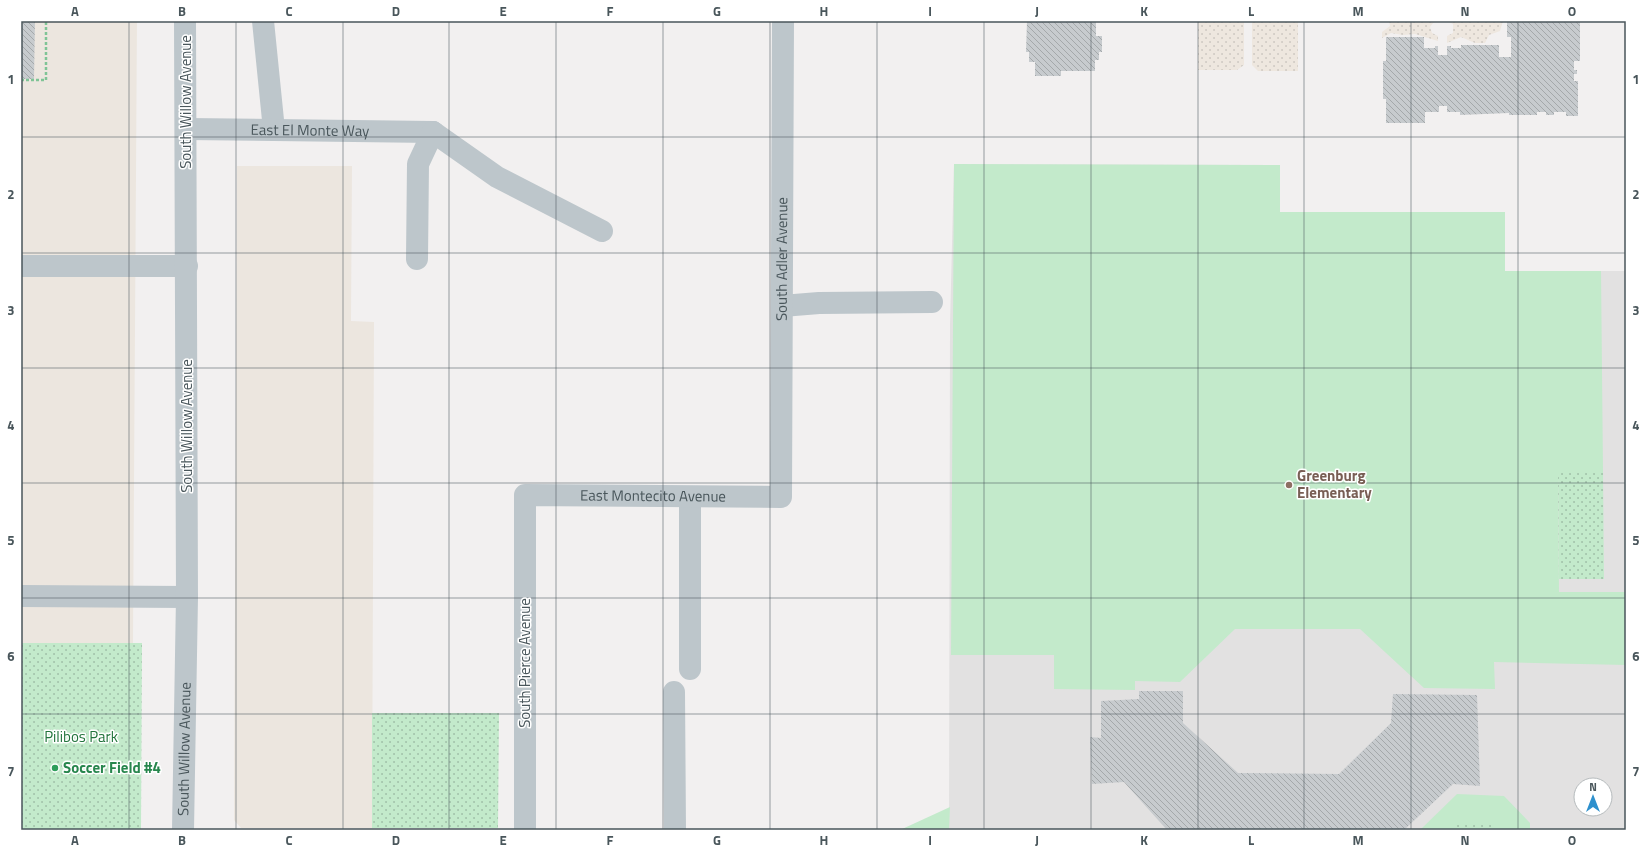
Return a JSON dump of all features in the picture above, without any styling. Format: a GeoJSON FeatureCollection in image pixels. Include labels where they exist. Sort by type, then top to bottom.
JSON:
{"type":"FeatureCollection","features":[{"type":"Feature","properties":{"kind":"street","name":"South Willow Avenue"},"geometry":{"type":"LineString","coordinates":[[182,830],[187,597],[186,21]]}},
{"type":"Feature","properties":{"kind":"street"},"geometry":{"type":"LineString","coordinates":[[263,21],[274,130]]}},
{"type":"Feature","properties":{"kind":"street","name":"South Adler Avenue"},"geometry":{"type":"LineString","coordinates":[[781,497],[783,21]]}},
{"type":"Feature","properties":{"kind":"street","name":"East El Monte Way"},"geometry":{"type":"LineString","coordinates":[[187,129],[433,132]]}},
{"type":"Feature","properties":{"kind":"street"},"geometry":{"type":"LineString","coordinates":[[417,259],[418,164],[433,132],[498,177],[602,231]]}},
{"type":"Feature","properties":{"kind":"street"},"geometry":{"type":"LineString","coordinates":[[21,266],[187,266]]}},
{"type":"Feature","properties":{"kind":"street"},"geometry":{"type":"LineString","coordinates":[[782,306],[819,303],[932,302]]}},
{"type":"Feature","properties":{"kind":"street","name":"East Montecito Avenue"},"geometry":{"type":"LineString","coordinates":[[525,495],[690,498],[781,497]]}},
{"type":"Feature","properties":{"kind":"street","name":"South Pierce Avenue"},"geometry":{"type":"LineString","coordinates":[[525,495],[525,830]]}},
{"type":"Feature","properties":{"kind":"street"},"geometry":{"type":"LineString","coordinates":[[690,498],[690,669]]}},
{"type":"Feature","properties":{"kind":"street"},"geometry":{"type":"LineString","coordinates":[[21,596],[187,597]]}},
{"type":"Feature","properties":{"kind":"street"},"geometry":{"type":"LineString","coordinates":[[674,692],[675,830]]}},
{"type":"Feature","properties":{"kind":"path"},"geometry":{"type":"LineString","coordinates":[[21,80],[46,80],[46,21]]}},
{"type":"Feature","properties":{"kind":"shaded area"},"geometry":{"type":"Polygon","coordinates":[[[21,21],[137,21],[133,643],[21,643],[21,21]]]}},
{"type":"Feature","properties":{"kind":"shaded area","name":"Greenburg Elementary"},"geometry":{"type":"Polygon","coordinates":[[[954,164],[1280,165],[1280,212],[1505,212],[1505,271],[1626,271],[1626,830],[949,830],[950,325],[954,164]]]}},
{"type":"Feature","properties":{"kind":"shaded area"},"geometry":{"type":"Polygon","coordinates":[[[237,166],[352,166],[351,321],[374,322],[372,828],[241,828],[234,820],[237,166]]]}},
{"type":"Feature","properties":{"kind":"green space","name":"Greenburg Elementary"},"geometry":{"type":"Polygon","coordinates":[[[954,164],[1280,165],[1280,212],[1505,212],[1505,271],[1601,271],[1603,471],[1558,471],[1559,592],[1626,592],[1626,665],[1494,662],[1495,689],[1424,688],[1360,629],[1235,629],[1180,682],[1135,681],[1135,690],[1054,689],[1054,655],[951,655],[954,164]]]}},
{"type":"Feature","properties":{"kind":"green space"},"geometry":{"type":"Polygon","coordinates":[[[1558,471],[1603,471],[1604,579],[1559,579],[1558,471]]]}},
{"type":"Feature","properties":{"kind":"green space","name":"Pilibos Park"},"geometry":{"type":"Polygon","coordinates":[[[21,643],[142,643],[141,830],[21,830],[21,643]]]}},
{"type":"Feature","properties":{"kind":"green space"},"geometry":{"type":"Polygon","coordinates":[[[372,713],[499,713],[498,828],[372,828],[372,713]]]}},
{"type":"Feature","properties":{"kind":"green space"},"geometry":{"type":"Polygon","coordinates":[[[1457,794],[1504,796],[1530,823],[1530,830],[1420,830],[1457,794]]]}},
{"type":"Feature","properties":{"kind":"green space"},"geometry":{"type":"Polygon","coordinates":[[[950,807],[949,830],[900,830],[950,807]]]}},
{"type":"Feature","properties":{"kind":"green space"},"geometry":{"type":"Polygon","coordinates":[[[1457,825],[1492,825],[1492,830],[1457,830],[1457,825]]]}},
{"type":"Feature","properties":{"kind":"sand"},"geometry":{"type":"Polygon","coordinates":[[[1198,21],[1244,21],[1244,65],[1237,70],[1198,70],[1198,21]]]}},
{"type":"Feature","properties":{"kind":"sand"},"geometry":{"type":"Polygon","coordinates":[[[1252,21],[1298,21],[1298,71],[1258,71],[1252,65],[1252,21]]]}},
{"type":"Feature","properties":{"kind":"sand"},"geometry":{"type":"Polygon","coordinates":[[[1389,21],[1438,21],[1433,23],[1430,27],[1432,33],[1438,36],[1438,41],[1415,34],[1403,35],[1391,33],[1382,38],[1382,32],[1390,26],[1389,21]]]}},
{"type":"Feature","properties":{"kind":"sand"},"geometry":{"type":"Polygon","coordinates":[[[1447,21],[1503,21],[1500,31],[1489,35],[1485,43],[1475,43],[1461,37],[1447,43],[1447,36],[1453,33],[1453,24],[1447,21]]]}},
{"type":"Feature","properties":{"kind":"building"},"geometry":{"type":"Polygon","coordinates":[[[21,21],[35,21],[34,79],[21,79],[21,21]]]}},
{"type":"Feature","properties":{"kind":"building"},"geometry":{"type":"Polygon","coordinates":[[[1027,21],[1096,21],[1096,36],[1102,36],[1102,52],[1099,52],[1099,60],[1095,60],[1095,71],[1061,71],[1061,76],[1035,76],[1035,62],[1029,62],[1029,52],[1026,52],[1027,21]]]}},
{"type":"Feature","properties":{"kind":"building"},"geometry":{"type":"Polygon","coordinates":[[[1507,21],[1580,21],[1580,61],[1574,61],[1574,70],[1577,70],[1577,74],[1574,74],[1574,81],[1578,81],[1578,116],[1566,116],[1566,112],[1554,112],[1554,115],[1546,115],[1546,112],[1537,112],[1537,115],[1509,115],[1509,113],[1460,115],[1460,112],[1447,112],[1447,106],[1439,106],[1439,112],[1425,112],[1425,123],[1386,123],[1386,99],[1383,99],[1383,61],[1386,61],[1386,37],[1424,37],[1424,48],[1435,48],[1435,46],[1438,46],[1438,55],[1447,55],[1447,46],[1451,46],[1451,48],[1461,48],[1461,45],[1499,45],[1499,57],[1511,57],[1511,37],[1507,37],[1507,21]]]}},
{"type":"Feature","properties":{"kind":"building"},"geometry":{"type":"Polygon","coordinates":[[[1139,691],[1183,691],[1183,723],[1238,773],[1339,774],[1391,723],[1393,694],[1477,695],[1480,786],[1453,784],[1404,830],[1167,830],[1124,782],[1092,784],[1090,737],[1101,738],[1101,701],[1139,699],[1139,691]]]}},
{"type":"Feature","properties":{"kind":"place","name":"Greenburg Elementary"},"geometry":{"type":"Point","coordinates":[1289,485]}},
{"type":"Feature","properties":{"kind":"place","name":"Soccer Field #4"},"geometry":{"type":"Point","coordinates":[55,768]}}]}
